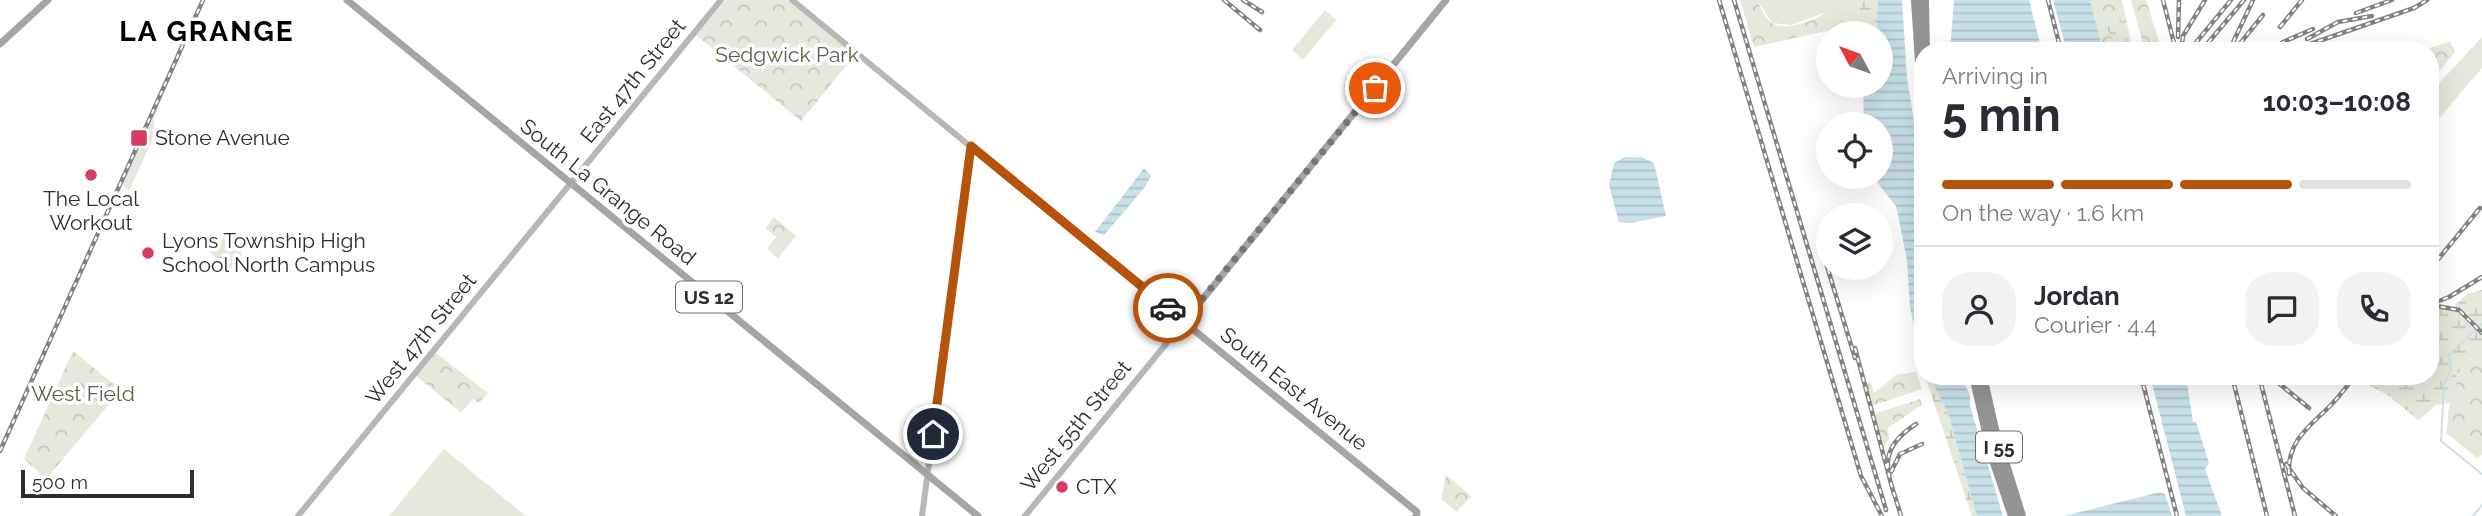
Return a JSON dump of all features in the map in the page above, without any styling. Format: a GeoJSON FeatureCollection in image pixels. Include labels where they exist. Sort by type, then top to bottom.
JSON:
{"type":"FeatureCollection","features":[{"type":"Feature","properties":{"kind":"highway"},"geometry":{"type":"LineString","coordinates":[[1916,0],[1919,42]]}},
{"type":"Feature","properties":{"kind":"highway"},"geometry":{"type":"LineString","coordinates":[[1924,0],[1925,42]]}},
{"type":"Feature","properties":{"kind":"highway","name":"I 55"},"geometry":{"type":"LineString","coordinates":[[1976,385],[1992,454],[2013,516]]}},
{"type":"Feature","properties":{"kind":"highway","name":"I 55"},"geometry":{"type":"LineString","coordinates":[[1984,385],[1994,429],[2021,516]]}},
{"type":"Feature","properties":{"kind":"main road"},"geometry":{"type":"LineString","coordinates":[[0,44],[48,0]]}},
{"type":"Feature","properties":{"kind":"main road","name":"South La Grange Road"},"geometry":{"type":"LineString","coordinates":[[347,0],[978,516]]}},
{"type":"Feature","properties":{"kind":"main road","name":"East 47th Street"},"geometry":{"type":"LineString","coordinates":[[570,184],[721,0]]}},
{"type":"Feature","properties":{"kind":"main road","name":"South East Avenue"},"geometry":{"type":"LineString","coordinates":[[792,0],[1417,514]]}},
{"type":"Feature","properties":{"kind":"main road","name":"West 55th Street"},"geometry":{"type":"LineString","coordinates":[[1025,516],[1446,0]]}},
{"type":"Feature","properties":{"kind":"main road"},"geometry":{"type":"LineString","coordinates":[[922,516],[971,146]]}},
{"type":"Feature","properties":{"kind":"main road","name":"West 47th Street"},"geometry":{"type":"LineString","coordinates":[[298,516],[570,184]]}},
{"type":"Feature","properties":{"kind":"main road"},"geometry":{"type":"LineString","coordinates":[[1196,307],[1191,322],[1203,337]]}},
{"type":"Feature","properties":{"kind":"green space","name":"Sedgwick Park"},"geometry":{"type":"Polygon","coordinates":[[[726,0],[787,0],[855,55],[801,121],[696,35],[726,0]]]}},
{"type":"Feature","properties":{"kind":"green space"},"geometry":{"type":"Polygon","coordinates":[[[1740,0],[1757,0],[1768,19],[1779,26],[1801,24],[1827,12],[1838,21],[1816,21],[1816,33],[1754,47],[1740,0]]]}},
{"type":"Feature","properties":{"kind":"green space"},"geometry":{"type":"Polygon","coordinates":[[[1757,0],[1859,0],[1860,21],[1838,21],[1827,12],[1791,25],[1772,23],[1757,0]]]}},
{"type":"Feature","properties":{"kind":"green space"},"geometry":{"type":"Polygon","coordinates":[[[1859,0],[1878,0],[1877,21],[1860,21],[1859,0]]]}},
{"type":"Feature","properties":{"kind":"green space"},"geometry":{"type":"Polygon","coordinates":[[[2090,0],[2122,0],[2131,42],[2101,42],[2090,0]]]}},
{"type":"Feature","properties":{"kind":"green space"},"geometry":{"type":"Polygon","coordinates":[[[2131,0],[2146,0],[2159,42],[2143,42],[2131,0]]]}},
{"type":"Feature","properties":{"kind":"green space"},"geometry":{"type":"Polygon","coordinates":[[[1325,10],[1336,20],[1303,60],[1292,50],[1325,10]]]}},
{"type":"Feature","properties":{"kind":"green space"},"geometry":{"type":"Polygon","coordinates":[[[2120,14],[2126,42],[2112,42],[2106,27],[2120,14]]]}},
{"type":"Feature","properties":{"kind":"green space"},"geometry":{"type":"Polygon","coordinates":[[[2482,37],[2482,68],[2439,119],[2439,83],[2482,37]]]}},
{"type":"Feature","properties":{"kind":"green space"},"geometry":{"type":"Polygon","coordinates":[[[2450,41],[2455,52],[2439,71],[2439,45],[2450,41]]]}},
{"type":"Feature","properties":{"kind":"green space"},"geometry":{"type":"Polygon","coordinates":[[[181,53],[155,115],[152,141],[129,191],[122,184],[181,53]]]}},
{"type":"Feature","properties":{"kind":"green space"},"geometry":{"type":"Polygon","coordinates":[[[774,217],[796,236],[778,258],[767,249],[776,237],[765,228],[774,217]]]}},
{"type":"Feature","properties":{"kind":"green space"},"geometry":{"type":"Polygon","coordinates":[[[230,231],[243,241],[241,257],[230,269],[207,250],[215,239],[220,242],[230,231]]]}},
{"type":"Feature","properties":{"kind":"green space"},"geometry":{"type":"Polygon","coordinates":[[[2482,290],[2482,354],[2476,352],[2456,376],[2457,392],[2450,403],[2436,405],[2418,420],[2389,396],[2369,385],[2439,385],[2439,309],[2452,308],[2467,294],[2482,290]]]}},
{"type":"Feature","properties":{"kind":"green space","name":"West Field"},"geometry":{"type":"Polygon","coordinates":[[[73,351],[121,390],[46,479],[24,459],[73,351]]]}},
{"type":"Feature","properties":{"kind":"green space"},"geometry":{"type":"Polygon","coordinates":[[[435,352],[488,393],[479,403],[473,399],[461,413],[415,375],[435,352]]]}},
{"type":"Feature","properties":{"kind":"green space"},"geometry":{"type":"Polygon","coordinates":[[[2476,352],[2482,354],[2482,455],[2477,458],[2446,433],[2456,376],[2476,352]]]}},
{"type":"Feature","properties":{"kind":"green space"},"geometry":{"type":"Polygon","coordinates":[[[1914,372],[1914,385],[1921,385],[1922,389],[1872,406],[1865,382],[1871,383],[1874,393],[1896,375],[1914,372]]]}},
{"type":"Feature","properties":{"kind":"green space"},"geometry":{"type":"Polygon","coordinates":[[[1928,385],[1934,385],[1948,413],[1977,516],[1972,516],[1928,385]]]}},
{"type":"Feature","properties":{"kind":"green space"},"geometry":{"type":"Polygon","coordinates":[[[1920,399],[1922,405],[1888,428],[1889,439],[1884,447],[1874,414],[1920,399]]]}},
{"type":"Feature","properties":{"kind":"green space"},"geometry":{"type":"Polygon","coordinates":[[[444,449],[526,516],[389,516],[444,449]]]}},
{"type":"Feature","properties":{"kind":"green space"},"geometry":{"type":"Polygon","coordinates":[[[1446,475],[1471,496],[1457,512],[1441,499],[1446,475]]]}},
{"type":"Feature","properties":{"kind":"water"},"geometry":{"type":"Polygon","coordinates":[[[1878,0],[1902,0],[1907,78],[1914,122],[1914,325],[1907,260],[1896,206],[1882,189],[1893,189],[1893,112],[1864,112],[1863,98],[1894,98],[1894,21],[1877,21],[1878,0]]]}},
{"type":"Feature","properties":{"kind":"water"},"geometry":{"type":"Polygon","coordinates":[[[1954,0],[2029,0],[2040,42],[1951,42],[1954,0]]]}},
{"type":"Feature","properties":{"kind":"water"},"geometry":{"type":"Polygon","coordinates":[[[2053,0],[2090,0],[2101,42],[2065,42],[2053,0]]]}},
{"type":"Feature","properties":{"kind":"water"},"geometry":{"type":"Polygon","coordinates":[[[1624,157],[1642,157],[1654,163],[1666,216],[1631,223],[1619,222],[1609,185],[1614,163],[1624,157]]]}},
{"type":"Feature","properties":{"kind":"water"},"geometry":{"type":"Polygon","coordinates":[[[1144,168],[1151,176],[1145,187],[1104,235],[1095,232],[1144,168]]]}},
{"type":"Feature","properties":{"kind":"water"},"geometry":{"type":"Polygon","coordinates":[[[1934,385],[1965,385],[2003,516],[1977,516],[1948,413],[1934,385]]]}},
{"type":"Feature","properties":{"kind":"water"},"geometry":{"type":"Polygon","coordinates":[[[2152,385],[2187,385],[2193,422],[2196,422],[2209,463],[2205,469],[2222,516],[2186,516],[2152,385]]]}},
{"type":"Feature","properties":{"kind":"water"},"geometry":{"type":"Polygon","coordinates":[[[2160,492],[2165,494],[2172,516],[2064,516],[2160,492]]]}},
{"type":"Feature","properties":{"kind":"waterway"},"geometry":{"type":"LineString","coordinates":[[2482,324],[2449,355],[2451,370],[2444,385],[2441,441],[2482,474]]}},
{"type":"Feature","properties":{"kind":"waterway"},"geometry":{"type":"LineString","coordinates":[[2473,516],[2482,505]]}},
{"type":"Feature","properties":{"kind":"railway"},"geometry":{"type":"LineString","coordinates":[[0,451],[203,0]]}},
{"type":"Feature","properties":{"kind":"railway"},"geometry":{"type":"LineString","coordinates":[[1224,0],[1260,30]]}},
{"type":"Feature","properties":{"kind":"railway"},"geometry":{"type":"LineString","coordinates":[[1243,0],[1262,12]]}},
{"type":"Feature","properties":{"kind":"railway"},"geometry":{"type":"LineString","coordinates":[[1719,0],[1861,476],[1882,516]]}},
{"type":"Feature","properties":{"kind":"railway"},"geometry":{"type":"LineString","coordinates":[[1734,0],[1886,510]]}},
{"type":"Feature","properties":{"kind":"railway"},"geometry":{"type":"LineString","coordinates":[[2048,0],[2059,42]]}},
{"type":"Feature","properties":{"kind":"railway"},"geometry":{"type":"LineString","coordinates":[[2163,0],[2174,42]]}},
{"type":"Feature","properties":{"kind":"railway"},"geometry":{"type":"LineString","coordinates":[[2178,37],[2179,0]]}},
{"type":"Feature","properties":{"kind":"railway"},"geometry":{"type":"LineString","coordinates":[[2182,42],[2183,36],[2205,0]]}},
{"type":"Feature","properties":{"kind":"railway"},"geometry":{"type":"LineString","coordinates":[[2196,42],[2231,0]]}},
{"type":"Feature","properties":{"kind":"railway"},"geometry":{"type":"LineString","coordinates":[[2209,42],[2244,0]]}},
{"type":"Feature","properties":{"kind":"railway"},"geometry":{"type":"LineString","coordinates":[[2233,42],[2253,0]]}},
{"type":"Feature","properties":{"kind":"railway"},"geometry":{"type":"LineString","coordinates":[[2280,27],[2302,0]]}},
{"type":"Feature","properties":{"kind":"railway"},"geometry":{"type":"LineString","coordinates":[[2356,13],[2392,0]]}},
{"type":"Feature","properties":{"kind":"railway"},"geometry":{"type":"LineString","coordinates":[[2316,42],[2414,8],[2427,0]]}},
{"type":"Feature","properties":{"kind":"railway"},"geometry":{"type":"LineString","coordinates":[[2241,42],[2263,15]]}},
{"type":"Feature","properties":{"kind":"railway"},"geometry":{"type":"LineString","coordinates":[[2307,39],[2338,22],[2372,16]]}},
{"type":"Feature","properties":{"kind":"railway"},"geometry":{"type":"LineString","coordinates":[[2283,42],[2313,29]]}},
{"type":"Feature","properties":{"kind":"railway"},"geometry":{"type":"LineString","coordinates":[[2439,258],[2480,208]]}},
{"type":"Feature","properties":{"kind":"railway"},"geometry":{"type":"LineString","coordinates":[[2439,301],[2482,277]]}},
{"type":"Feature","properties":{"kind":"railway"},"geometry":{"type":"LineString","coordinates":[[1831,280],[1855,358]]}},
{"type":"Feature","properties":{"kind":"railway"},"geometry":{"type":"LineString","coordinates":[[2439,306],[2459,310],[2482,333]]}},
{"type":"Feature","properties":{"kind":"railway"},"geometry":{"type":"LineString","coordinates":[[1855,348],[1889,476]]}},
{"type":"Feature","properties":{"kind":"railway"},"geometry":{"type":"LineString","coordinates":[[2143,385],[2177,516]]}},
{"type":"Feature","properties":{"kind":"railway"},"geometry":{"type":"LineString","coordinates":[[2234,385],[2267,516]]}},
{"type":"Feature","properties":{"kind":"railway"},"geometry":{"type":"LineString","coordinates":[[2261,385],[2295,516]]}},
{"type":"Feature","properties":{"kind":"railway"},"geometry":{"type":"LineString","coordinates":[[2281,385],[2309,408]]}},
{"type":"Feature","properties":{"kind":"railway"},"geometry":{"type":"LineString","coordinates":[[2289,474],[2292,452],[2301,436],[2348,385]]}},
{"type":"Feature","properties":{"kind":"railway"},"geometry":{"type":"LineString","coordinates":[[1901,516],[1889,476],[1889,454],[1894,444],[1916,424]]}},
{"type":"Feature","properties":{"kind":"railway"},"geometry":{"type":"LineString","coordinates":[[1891,472],[1900,454],[1922,444]]}},
{"type":"Feature","properties":{"kind":"railway"},"geometry":{"type":"LineString","coordinates":[[2286,464],[2303,488],[2336,516]]}},
{"type":"Feature","properties":{"kind":"way so far"},"geometry":{"type":"LineString","coordinates":[[1168,308],[1184,321],[1375,88]]}},
{"type":"Feature","properties":{"kind":"place","name":"Stone Avenue"},"geometry":{"type":"Point","coordinates":[139,138]}},
{"type":"Feature","properties":{"kind":"place","name":"The Local Workout"},"geometry":{"type":"Point","coordinates":[91,175]}},
{"type":"Feature","properties":{"kind":"place","name":"Lyons Township High School North Campus"},"geometry":{"type":"Point","coordinates":[148,253]}},
{"type":"Feature","properties":{"kind":"place","name":"CTX"},"geometry":{"type":"Point","coordinates":[1062,487]}},
{"type":"Feature","properties":{"kind":"district","name":"LA GRANGE"},"geometry":{"type":"Point","coordinates":[207,31]}},
{"type":"Feature","properties":{"kind":"route"},"geometry":{"type":"LineString","coordinates":[[933,434],[971,146],[1168,308]]}}]}
